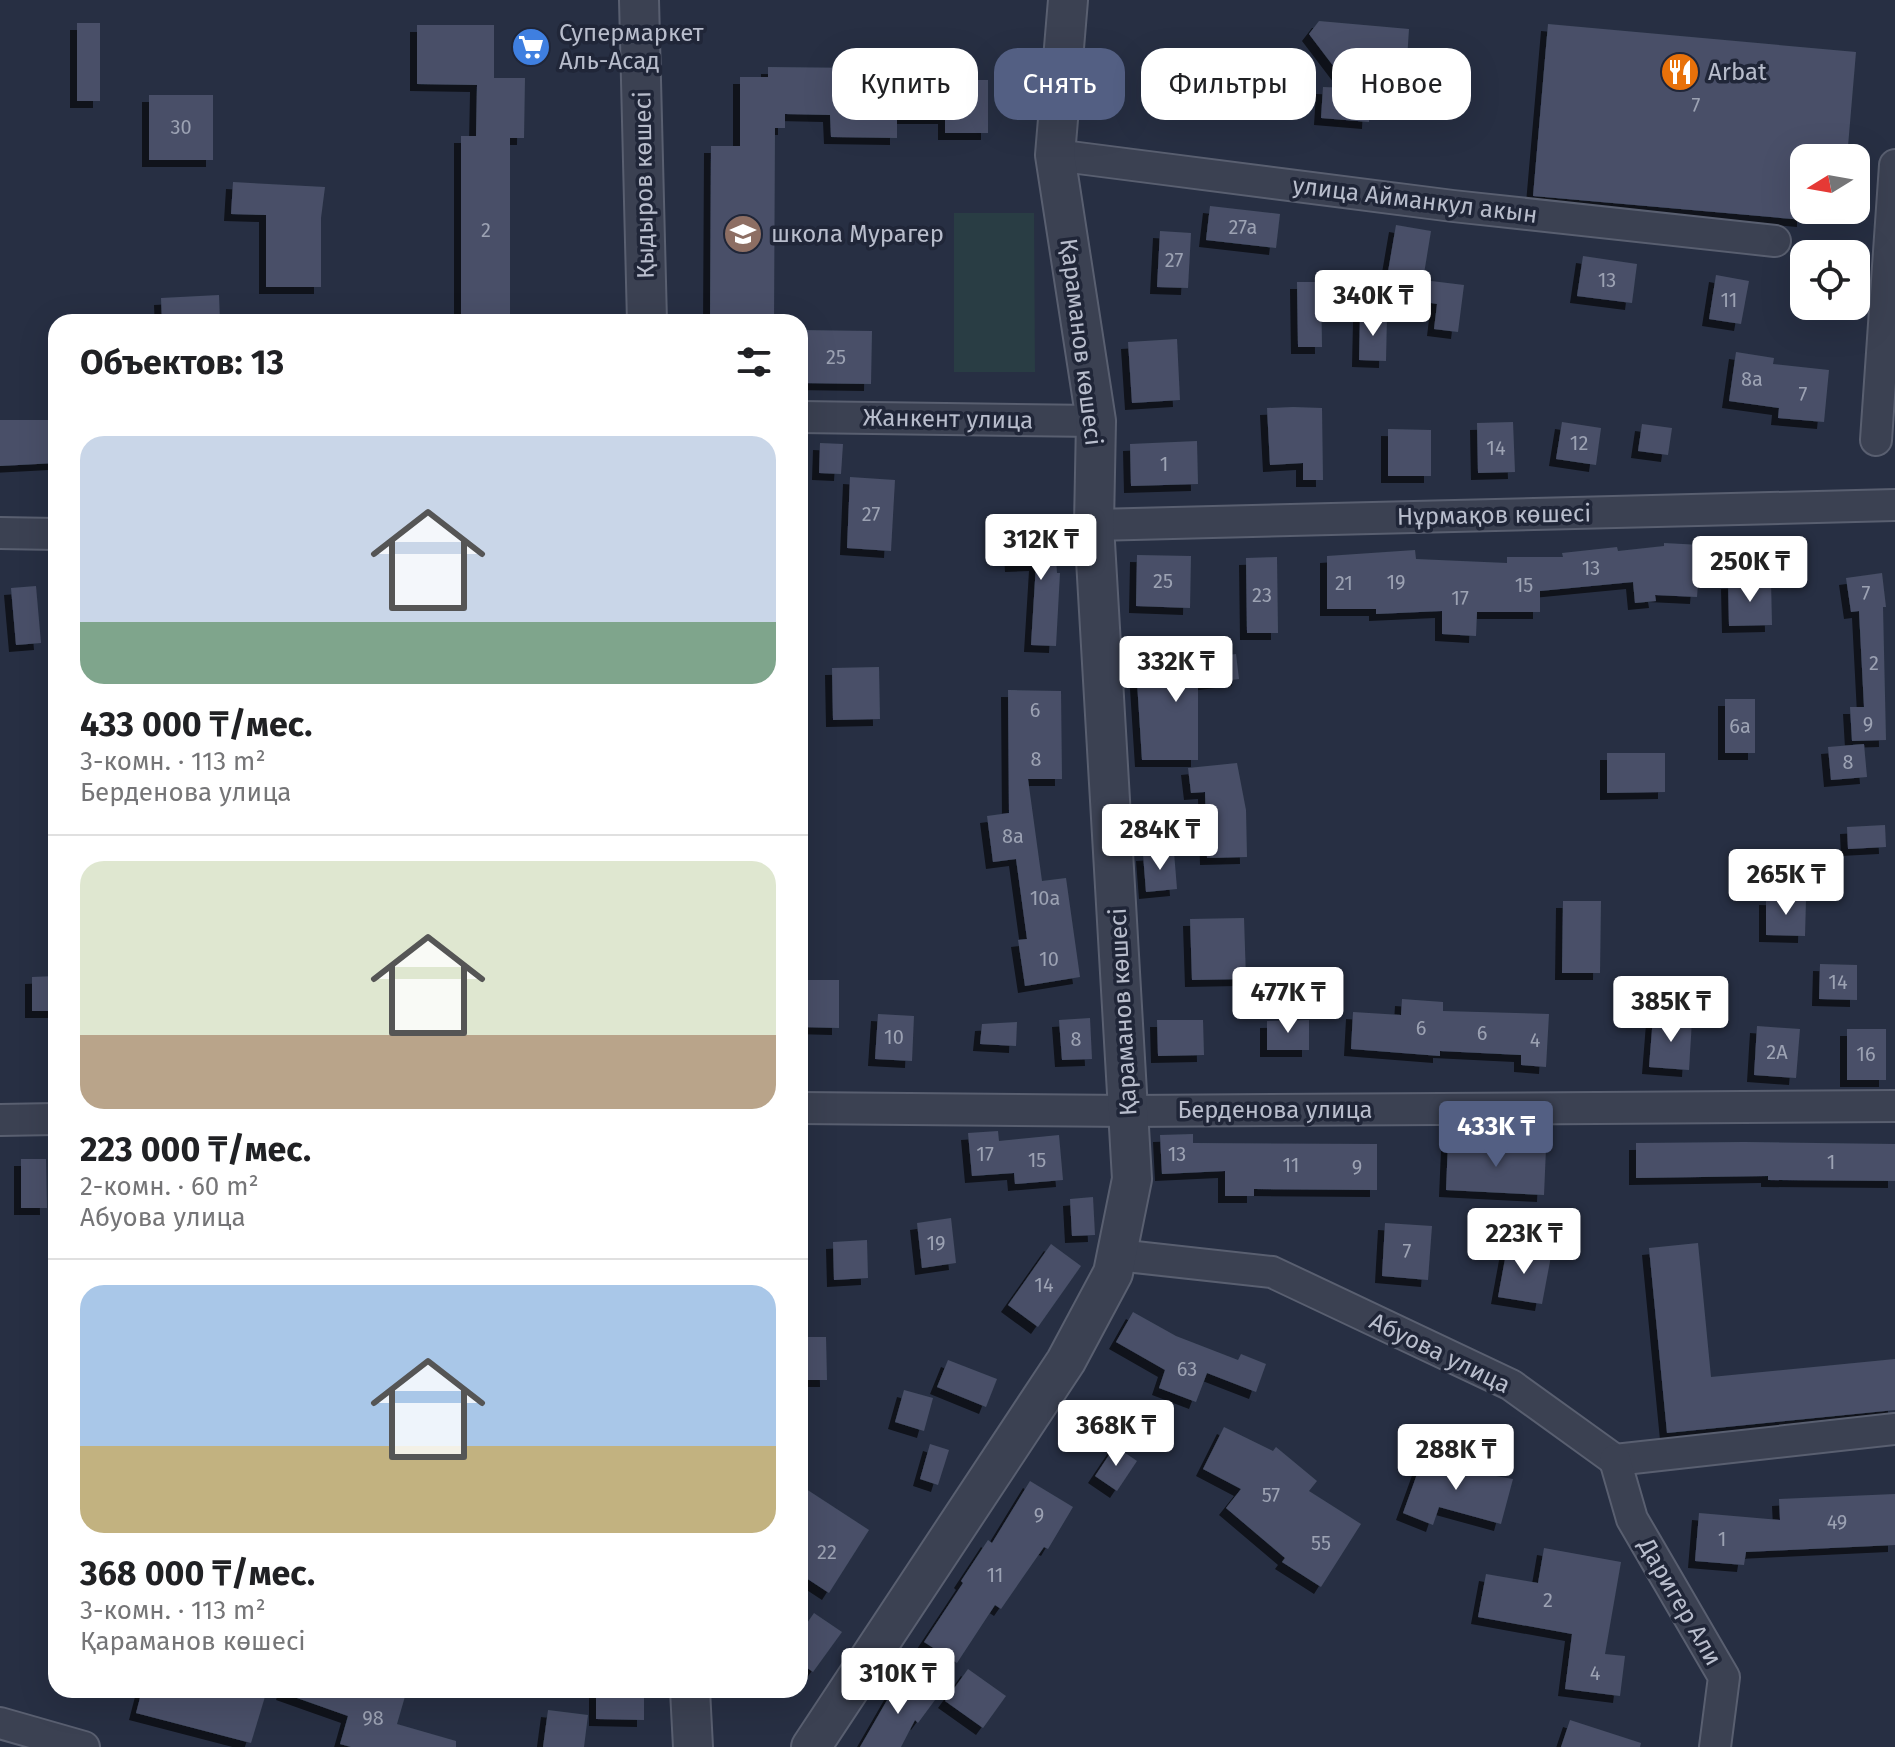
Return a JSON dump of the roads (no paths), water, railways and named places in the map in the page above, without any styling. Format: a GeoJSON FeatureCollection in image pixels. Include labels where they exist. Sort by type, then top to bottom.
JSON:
{"type":"FeatureCollection","features":[{"type":"Feature","properties":{"kind":"street","name":"Қыдыров көшесі"},"geometry":{"type":"LineString","coordinates":[[639,0],[647,314]]}},
{"type":"Feature","properties":{"kind":"street","name":"Қараманов көшесі"},"geometry":{"type":"LineString","coordinates":[[811,1747],[1066,1361],[1113,1273],[1132,1179],[1094,525],[1096,421],[1055,155],[1068,0]]}},
{"type":"Feature","properties":{"kind":"street","name":"улица Айманкул акын"},"geometry":{"type":"LineString","coordinates":[[1055,155],[1453,206],[1775,241]]}},
{"type":"Feature","properties":{"kind":"street"},"geometry":{"type":"LineString","coordinates":[[1876,440],[1895,165]]}},
{"type":"Feature","properties":{"kind":"street","name":"Жанкент улица"},"geometry":{"type":"LineString","coordinates":[[808,417],[1096,421]]}},
{"type":"Feature","properties":{"kind":"street","name":"Нұрмақов көшесі"},"geometry":{"type":"LineString","coordinates":[[1094,525],[1895,505]]}},
{"type":"Feature","properties":{"kind":"street"},"geometry":{"type":"LineString","coordinates":[[0,533],[48,534]]}},
{"type":"Feature","properties":{"kind":"street","name":"Берденова улица"},"geometry":{"type":"LineString","coordinates":[[808,1108],[1129,1111],[1895,1106]]}},
{"type":"Feature","properties":{"kind":"street"},"geometry":{"type":"LineString","coordinates":[[0,1120],[48,1119]]}},
{"type":"Feature","properties":{"kind":"street","name":"Абуова улица"},"geometry":{"type":"LineString","coordinates":[[1117,1255],[1272,1272],[1511,1385],[1615,1460]]}},
{"type":"Feature","properties":{"kind":"street"},"geometry":{"type":"LineString","coordinates":[[1615,1460],[1895,1429]]}},
{"type":"Feature","properties":{"kind":"street","name":"Даригер Али"},"geometry":{"type":"LineString","coordinates":[[1615,1460],[1632,1519],[1724,1677],[1715,1747]]}},
{"type":"Feature","properties":{"kind":"street"},"geometry":{"type":"LineString","coordinates":[[690,1698],[693,1747]]}},
{"type":"Feature","properties":{"kind":"street"},"geometry":{"type":"LineString","coordinates":[[0,1723],[84,1747]]}},
{"type":"Feature","properties":{"kind":"place","name":"Супермаркет Аль-Асад"},"geometry":{"type":"Point","coordinates":[531,47]}},
{"type":"Feature","properties":{"kind":"place","name":"Arbat"},"geometry":{"type":"Point","coordinates":[1680,72]}},
{"type":"Feature","properties":{"kind":"place","name":"школа Мурагер"},"geometry":{"type":"Point","coordinates":[743,234]}}]}
